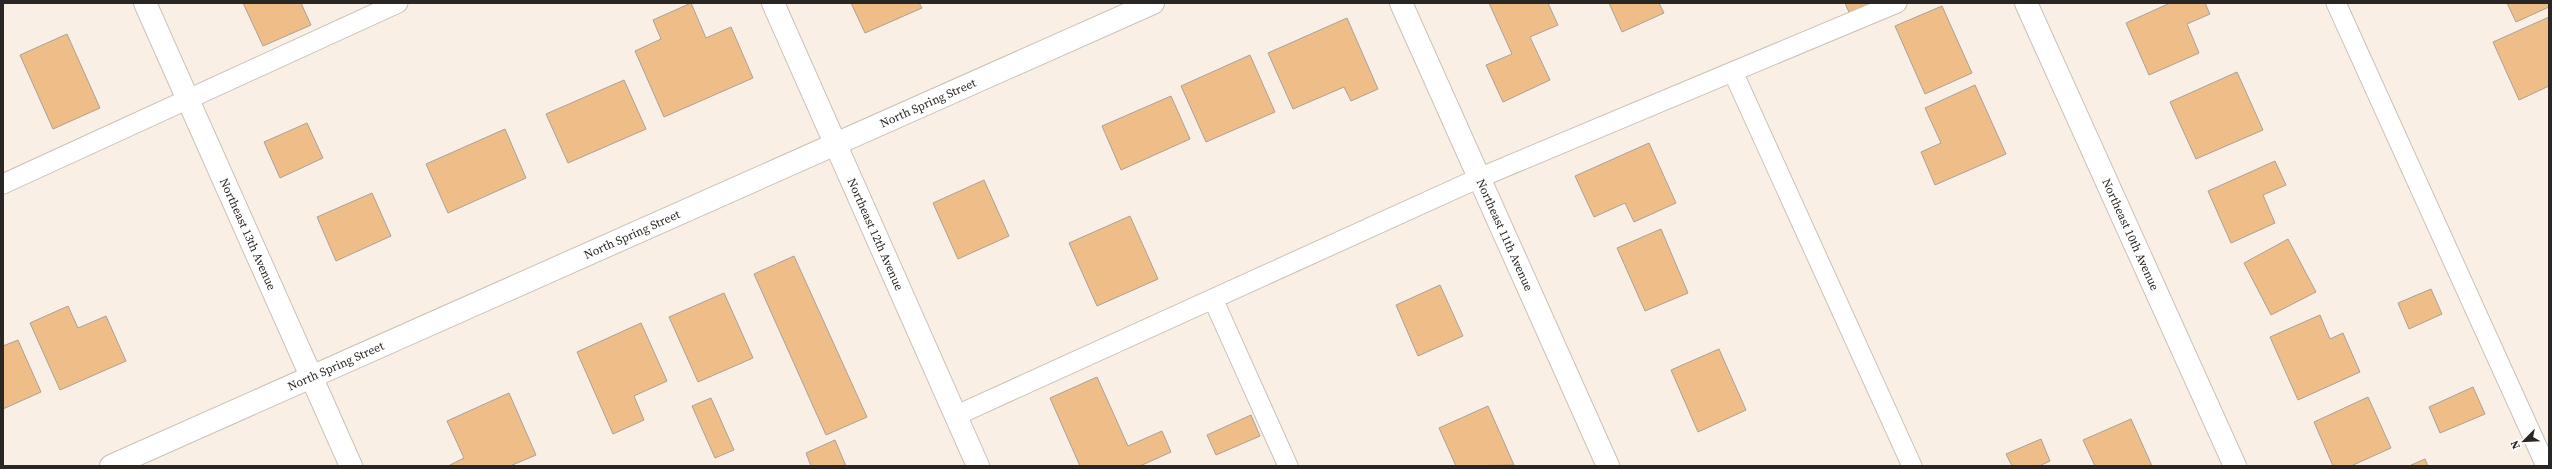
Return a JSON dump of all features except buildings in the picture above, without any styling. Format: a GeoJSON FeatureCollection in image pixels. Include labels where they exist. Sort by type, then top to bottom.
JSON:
{"type":"FeatureCollection","features":[{"type":"Feature","properties":{"kind":"street","name":"Northeast 13th Avenue"},"geometry":{"type":"LineString","coordinates":[[145,3],[351,466]]}},
{"type":"Feature","properties":{"kind":"street","name":"Northeast 12th Avenue"},"geometry":{"type":"LineString","coordinates":[[773,3],[834,144],[978,466]]}},
{"type":"Feature","properties":{"kind":"street","name":"North Spring Street"},"geometry":{"type":"LineString","coordinates":[[111,466],[1153,3]]}},
{"type":"Feature","properties":{"kind":"street","name":"Northeast 11th Avenue"},"geometry":{"type":"LineString","coordinates":[[1401,3],[1608,466]]}},
{"type":"Feature","properties":{"kind":"street","name":"Northeast 10th Avenue"},"geometry":{"type":"LineString","coordinates":[[2026,3],[2235,466]]}},
{"type":"Feature","properties":{"kind":"lane"},"geometry":{"type":"LineString","coordinates":[[3,184],[398,3]]}},
{"type":"Feature","properties":{"kind":"lane"},"geometry":{"type":"LineString","coordinates":[[955,416],[1479,178],[1897,3]]}},
{"type":"Feature","properties":{"kind":"lane"},"geometry":{"type":"LineString","coordinates":[[2336,3],[2546,466]]}},
{"type":"Feature","properties":{"kind":"lane"},"geometry":{"type":"LineString","coordinates":[[1733,72],[1912,466]]}},
{"type":"Feature","properties":{"kind":"lane"},"geometry":{"type":"LineString","coordinates":[[1213,299],[1288,466]]}}]}
